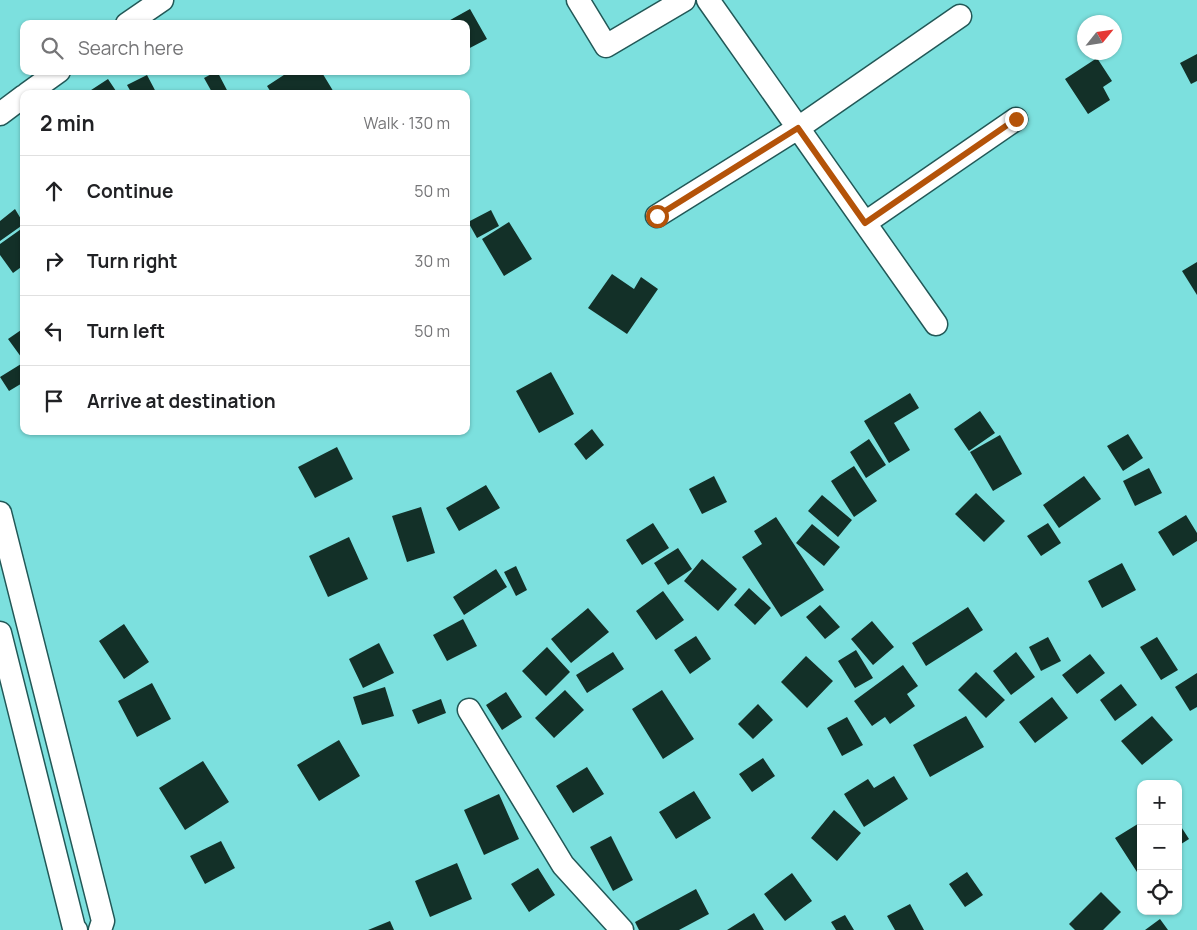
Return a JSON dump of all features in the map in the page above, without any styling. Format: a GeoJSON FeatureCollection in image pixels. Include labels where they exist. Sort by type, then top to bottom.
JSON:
{"type":"FeatureCollection","features":[{"type":"Feature","properties":{"kind":"street"},"geometry":{"type":"LineString","coordinates":[[133,20],[162,0]]}},
{"type":"Feature","properties":{"kind":"street"},"geometry":{"type":"LineString","coordinates":[[578,0],[606,46],[684,0]]}},
{"type":"Feature","properties":{"kind":"street"},"geometry":{"type":"LineString","coordinates":[[708,0],[936,324]]}},
{"type":"Feature","properties":{"kind":"street"},"geometry":{"type":"LineString","coordinates":[[657,216],[798,128],[960,16]]}},
{"type":"Feature","properties":{"kind":"street"},"geometry":{"type":"LineString","coordinates":[[32,90],[53,75]]}},
{"type":"Feature","properties":{"kind":"street"},"geometry":{"type":"LineString","coordinates":[[0,114],[20,99]]}},
{"type":"Feature","properties":{"kind":"street"},"geometry":{"type":"LineString","coordinates":[[865,223],[1016,119]]}},
{"type":"Feature","properties":{"kind":"street"},"geometry":{"type":"LineString","coordinates":[[0,513],[103,921],[100,930]]}},
{"type":"Feature","properties":{"kind":"street"},"geometry":{"type":"LineString","coordinates":[[0,633],[76,930]]}},
{"type":"Feature","properties":{"kind":"street"},"geometry":{"type":"LineString","coordinates":[[469,710],[563,865],[622,930]]}},
{"type":"Feature","properties":{"kind":"building"},"geometry":{"type":"Polygon","coordinates":[[[470,9],[487,39],[470,48],[470,20],[450,20],[470,9]]]}},
{"type":"Feature","properties":{"kind":"building"},"geometry":{"type":"Polygon","coordinates":[[[1197,54],[1197,81],[1191,84],[1180,63],[1197,54]]]}},
{"type":"Feature","properties":{"kind":"building"},"geometry":{"type":"Polygon","coordinates":[[[1094,60],[1098,60],[1112,81],[1103,87],[1110,100],[1088,114],[1065,79],[1094,60]]]}},
{"type":"Feature","properties":{"kind":"building"},"geometry":{"type":"Polygon","coordinates":[[[147,75],[155,90],[130,90],[127,85],[147,75]]]}},
{"type":"Feature","properties":{"kind":"building"},"geometry":{"type":"Polygon","coordinates":[[[210,75],[219,75],[227,90],[211,90],[204,78],[210,75]]]}},
{"type":"Feature","properties":{"kind":"building"},"geometry":{"type":"Polygon","coordinates":[[[284,75],[323,75],[333,90],[270,90],[267,86],[284,75]]]}},
{"type":"Feature","properties":{"kind":"building"},"geometry":{"type":"Polygon","coordinates":[[[108,79],[115,90],[91,90],[108,79]]]}},
{"type":"Feature","properties":{"kind":"building"},"geometry":{"type":"Polygon","coordinates":[[[15,209],[20,217],[20,227],[0,241],[0,221],[15,209]]]}},
{"type":"Feature","properties":{"kind":"building"},"geometry":{"type":"Polygon","coordinates":[[[491,210],[499,226],[477,238],[470,226],[470,221],[491,210]]]}},
{"type":"Feature","properties":{"kind":"building"},"geometry":{"type":"Polygon","coordinates":[[[509,222],[532,259],[504,276],[482,239],[509,222]]]}},
{"type":"Feature","properties":{"kind":"building"},"geometry":{"type":"Polygon","coordinates":[[[20,230],[20,268],[13,273],[0,255],[0,244],[20,230]]]}},
{"type":"Feature","properties":{"kind":"building"},"geometry":{"type":"Polygon","coordinates":[[[1197,262],[1197,295],[1182,271],[1197,262]]]}},
{"type":"Feature","properties":{"kind":"building"},"geometry":{"type":"Polygon","coordinates":[[[612,274],[634,289],[641,277],[658,289],[627,334],[588,308],[612,274]]]}},
{"type":"Feature","properties":{"kind":"building"},"geometry":{"type":"Polygon","coordinates":[[[20,331],[20,356],[8,339],[20,331]]]}},
{"type":"Feature","properties":{"kind":"building"},"geometry":{"type":"Polygon","coordinates":[[[20,365],[20,384],[9,391],[0,377],[20,365]]]}},
{"type":"Feature","properties":{"kind":"building"},"geometry":{"type":"Polygon","coordinates":[[[551,372],[574,414],[539,433],[516,391],[551,372]]]}},
{"type":"Feature","properties":{"kind":"building"},"geometry":{"type":"Polygon","coordinates":[[[910,393],[919,408],[894,423],[910,450],[889,463],[864,421],[910,393]]]}},
{"type":"Feature","properties":{"kind":"building"},"geometry":{"type":"Polygon","coordinates":[[[980,411],[995,433],[969,451],[954,429],[980,411]]]}},
{"type":"Feature","properties":{"kind":"building"},"geometry":{"type":"Polygon","coordinates":[[[592,429],[604,445],[586,460],[574,444],[592,429]]]}},
{"type":"Feature","properties":{"kind":"building"},"geometry":{"type":"Polygon","coordinates":[[[1128,434],[1143,458],[1123,471],[1107,446],[1128,434]]]}},
{"type":"Feature","properties":{"kind":"building"},"geometry":{"type":"Polygon","coordinates":[[[1000,435],[1022,474],[993,491],[970,452],[1000,435]]]}},
{"type":"Feature","properties":{"kind":"building"},"geometry":{"type":"Polygon","coordinates":[[[869,439],[886,465],[866,478],[850,452],[869,439]]]}},
{"type":"Feature","properties":{"kind":"building"},"geometry":{"type":"Polygon","coordinates":[[[337,447],[353,479],[315,498],[298,467],[337,447]]]}},
{"type":"Feature","properties":{"kind":"building"},"geometry":{"type":"Polygon","coordinates":[[[854,466],[877,501],[854,517],[831,481],[854,466]]]}},
{"type":"Feature","properties":{"kind":"building"},"geometry":{"type":"Polygon","coordinates":[[[1149,468],[1162,493],[1135,506],[1123,481],[1149,468]]]}},
{"type":"Feature","properties":{"kind":"building"},"geometry":{"type":"Polygon","coordinates":[[[714,476],[727,502],[702,514],[689,489],[714,476]]]}},
{"type":"Feature","properties":{"kind":"building"},"geometry":{"type":"Polygon","coordinates":[[[1084,476],[1101,499],[1059,528],[1043,505],[1084,476]]]}},
{"type":"Feature","properties":{"kind":"building"},"geometry":{"type":"Polygon","coordinates":[[[486,485],[500,508],[459,531],[446,508],[486,485]]]}},
{"type":"Feature","properties":{"kind":"building"},"geometry":{"type":"Polygon","coordinates":[[[976,493],[1005,521],[984,542],[955,514],[976,493]]]}},
{"type":"Feature","properties":{"kind":"building"},"geometry":{"type":"Polygon","coordinates":[[[822,495],[852,520],[838,537],[808,511],[822,495]]]}},
{"type":"Feature","properties":{"kind":"building"},"geometry":{"type":"Polygon","coordinates":[[[421,507],[435,553],[407,562],[392,516],[421,507]]]}},
{"type":"Feature","properties":{"kind":"building"},"geometry":{"type":"Polygon","coordinates":[[[1186,515],[1197,533],[1197,541],[1173,556],[1158,532],[1186,515]]]}},
{"type":"Feature","properties":{"kind":"building"},"geometry":{"type":"Polygon","coordinates":[[[776,517],[824,590],[781,617],[742,557],[762,544],[754,531],[776,517]]]}},
{"type":"Feature","properties":{"kind":"building"},"geometry":{"type":"Polygon","coordinates":[[[653,523],[669,548],[642,565],[626,540],[653,523]]]}},
{"type":"Feature","properties":{"kind":"building"},"geometry":{"type":"Polygon","coordinates":[[[1048,523],[1061,543],[1041,556],[1027,536],[1048,523]]]}},
{"type":"Feature","properties":{"kind":"building"},"geometry":{"type":"Polygon","coordinates":[[[812,524],[840,547],[824,566],[796,543],[812,524]]]}},
{"type":"Feature","properties":{"kind":"building"},"geometry":{"type":"Polygon","coordinates":[[[349,537],[368,579],[328,597],[309,556],[349,537]]]}},
{"type":"Feature","properties":{"kind":"building"},"geometry":{"type":"Polygon","coordinates":[[[678,548],[692,569],[668,585],[654,563],[678,548]]]}},
{"type":"Feature","properties":{"kind":"building"},"geometry":{"type":"Polygon","coordinates":[[[702,559],[737,589],[718,611],[684,581],[702,559]]]}},
{"type":"Feature","properties":{"kind":"building"},"geometry":{"type":"Polygon","coordinates":[[[1122,563],[1136,590],[1102,608],[1088,581],[1122,563]]]}},
{"type":"Feature","properties":{"kind":"building"},"geometry":{"type":"Polygon","coordinates":[[[516,566],[527,590],[516,596],[504,572],[516,566]]]}},
{"type":"Feature","properties":{"kind":"building"},"geometry":{"type":"Polygon","coordinates":[[[496,569],[507,587],[464,615],[453,597],[496,569]]]}},
{"type":"Feature","properties":{"kind":"building"},"geometry":{"type":"Polygon","coordinates":[[[749,588],[771,608],[755,625],[734,605],[749,588]]]}},
{"type":"Feature","properties":{"kind":"building"},"geometry":{"type":"Polygon","coordinates":[[[663,591],[684,620],[656,640],[636,611],[663,591]]]}},
{"type":"Feature","properties":{"kind":"building"},"geometry":{"type":"Polygon","coordinates":[[[820,605],[840,627],[825,639],[806,617],[820,605]]]}},
{"type":"Feature","properties":{"kind":"building"},"geometry":{"type":"Polygon","coordinates":[[[968,607],[983,630],[926,666],[912,643],[968,607]]]}},
{"type":"Feature","properties":{"kind":"building"},"geometry":{"type":"Polygon","coordinates":[[[588,608],[609,632],[571,663],[551,639],[588,608]]]}},
{"type":"Feature","properties":{"kind":"building"},"geometry":{"type":"Polygon","coordinates":[[[463,619],[477,646],[447,661],[433,635],[463,619]]]}},
{"type":"Feature","properties":{"kind":"building"},"geometry":{"type":"Polygon","coordinates":[[[872,621],[894,647],[873,665],[851,639],[872,621]]]}},
{"type":"Feature","properties":{"kind":"building"},"geometry":{"type":"Polygon","coordinates":[[[124,624],[149,662],[124,679],[99,641],[124,624]]]}},
{"type":"Feature","properties":{"kind":"building"},"geometry":{"type":"Polygon","coordinates":[[[696,636],[711,659],[690,674],[674,650],[696,636]]]}},
{"type":"Feature","properties":{"kind":"building"},"geometry":{"type":"Polygon","coordinates":[[[1048,637],[1061,661],[1041,671],[1029,647],[1048,637]]]}},
{"type":"Feature","properties":{"kind":"building"},"geometry":{"type":"Polygon","coordinates":[[[1157,637],[1178,670],[1161,680],[1140,647],[1157,637]]]}},
{"type":"Feature","properties":{"kind":"building"},"geometry":{"type":"Polygon","coordinates":[[[379,643],[394,673],[363,688],[349,659],[379,643]]]}},
{"type":"Feature","properties":{"kind":"building"},"geometry":{"type":"Polygon","coordinates":[[[547,647],[570,672],[546,696],[522,671],[547,647]]]}},
{"type":"Feature","properties":{"kind":"building"},"geometry":{"type":"Polygon","coordinates":[[[856,650],[873,678],[855,688],[838,661],[856,650]]]}},
{"type":"Feature","properties":{"kind":"building"},"geometry":{"type":"Polygon","coordinates":[[[613,652],[624,669],[587,693],[576,675],[613,652]]]}},
{"type":"Feature","properties":{"kind":"building"},"geometry":{"type":"Polygon","coordinates":[[[1016,652],[1035,677],[1011,695],[993,671],[1016,652]]]}},
{"type":"Feature","properties":{"kind":"building"},"geometry":{"type":"Polygon","coordinates":[[[1090,654],[1105,673],[1077,694],[1062,675],[1090,654]]]}},
{"type":"Feature","properties":{"kind":"building"},"geometry":{"type":"Polygon","coordinates":[[[806,656],[833,681],[807,708],[781,682],[806,656]]]}},
{"type":"Feature","properties":{"kind":"building"},"geometry":{"type":"Polygon","coordinates":[[[903,665],[918,686],[907,694],[915,706],[890,724],[885,717],[872,726],[854,701],[903,665]]]}},
{"type":"Feature","properties":{"kind":"building"},"geometry":{"type":"Polygon","coordinates":[[[976,672],[1005,700],[986,718],[958,690],[976,672]]]}},
{"type":"Feature","properties":{"kind":"building"},"geometry":{"type":"Polygon","coordinates":[[[1197,673],[1197,707],[1190,711],[1175,687],[1197,673]]]}},
{"type":"Feature","properties":{"kind":"building"},"geometry":{"type":"Polygon","coordinates":[[[152,683],[171,719],[137,737],[118,701],[152,683]]]}},
{"type":"Feature","properties":{"kind":"building"},"geometry":{"type":"Polygon","coordinates":[[[1121,684],[1137,705],[1115,721],[1100,700],[1121,684]]]}},
{"type":"Feature","properties":{"kind":"building"},"geometry":{"type":"Polygon","coordinates":[[[385,687],[394,716],[362,725],[353,697],[385,687]]]}},
{"type":"Feature","properties":{"kind":"building"},"geometry":{"type":"Polygon","coordinates":[[[565,690],[584,710],[554,738],[535,718],[565,690]]]}},
{"type":"Feature","properties":{"kind":"building"},"geometry":{"type":"Polygon","coordinates":[[[662,690],[694,739],[663,759],[632,709],[662,690]]]}},
{"type":"Feature","properties":{"kind":"building"},"geometry":{"type":"Polygon","coordinates":[[[506,692],[522,717],[502,730],[486,705],[506,692]]]}},
{"type":"Feature","properties":{"kind":"building"},"geometry":{"type":"Polygon","coordinates":[[[1052,697],[1068,718],[1035,743],[1019,722],[1052,697]]]}},
{"type":"Feature","properties":{"kind":"building"},"geometry":{"type":"Polygon","coordinates":[[[441,699],[446,713],[418,724],[412,710],[441,699]]]}},
{"type":"Feature","properties":{"kind":"building"},"geometry":{"type":"Polygon","coordinates":[[[758,704],[773,720],[753,739],[738,724],[758,704]]]}},
{"type":"Feature","properties":{"kind":"building"},"geometry":{"type":"Polygon","coordinates":[[[966,716],[984,747],[930,777],[913,745],[966,716]]]}},
{"type":"Feature","properties":{"kind":"building"},"geometry":{"type":"Polygon","coordinates":[[[1152,716],[1173,740],[1142,765],[1121,741],[1152,716]]]}},
{"type":"Feature","properties":{"kind":"building"},"geometry":{"type":"Polygon","coordinates":[[[847,717],[863,745],[842,756],[827,728],[847,717]]]}},
{"type":"Feature","properties":{"kind":"building"},"geometry":{"type":"Polygon","coordinates":[[[339,740],[360,776],[319,801],[297,765],[339,740]]]}},
{"type":"Feature","properties":{"kind":"building"},"geometry":{"type":"Polygon","coordinates":[[[763,758],[775,776],[752,792],[739,774],[763,758]]]}},
{"type":"Feature","properties":{"kind":"building"},"geometry":{"type":"Polygon","coordinates":[[[203,761],[229,802],[185,830],[159,788],[203,761]]]}},
{"type":"Feature","properties":{"kind":"building"},"geometry":{"type":"Polygon","coordinates":[[[587,767],[604,794],[573,813],[556,786],[587,767]]]}},
{"type":"Feature","properties":{"kind":"building"},"geometry":{"type":"Polygon","coordinates":[[[894,776],[908,799],[864,827],[844,794],[868,779],[874,788],[894,776]]]}},
{"type":"Feature","properties":{"kind":"building"},"geometry":{"type":"Polygon","coordinates":[[[694,791],[711,818],[676,839],[659,812],[694,791]]]}},
{"type":"Feature","properties":{"kind":"building"},"geometry":{"type":"Polygon","coordinates":[[[499,794],[519,839],[484,855],[464,810],[499,794]]]}},
{"type":"Feature","properties":{"kind":"building"},"geometry":{"type":"Polygon","coordinates":[[[834,810],[861,833],[837,861],[811,838],[834,810]]]}},
{"type":"Feature","properties":{"kind":"building"},"geometry":{"type":"Polygon","coordinates":[[[1137,824],[1137,872],[1115,838],[1137,824]]]}},
{"type":"Feature","properties":{"kind":"building"},"geometry":{"type":"Polygon","coordinates":[[[1182,828],[1189,839],[1182,843],[1182,828]]]}},
{"type":"Feature","properties":{"kind":"building"},"geometry":{"type":"Polygon","coordinates":[[[611,836],[633,880],[613,891],[590,847],[611,836]]]}},
{"type":"Feature","properties":{"kind":"building"},"geometry":{"type":"Polygon","coordinates":[[[221,841],[235,868],[205,884],[190,856],[221,841]]]}},
{"type":"Feature","properties":{"kind":"building"},"geometry":{"type":"Polygon","coordinates":[[[457,863],[472,899],[430,917],[415,881],[457,863]]]}},
{"type":"Feature","properties":{"kind":"building"},"geometry":{"type":"Polygon","coordinates":[[[538,868],[555,895],[529,912],[511,884],[538,868]]]}},
{"type":"Feature","properties":{"kind":"building"},"geometry":{"type":"Polygon","coordinates":[[[967,872],[983,895],[965,907],[949,884],[967,872]]]}},
{"type":"Feature","properties":{"kind":"building"},"geometry":{"type":"Polygon","coordinates":[[[792,873],[812,901],[785,921],[764,894],[792,873]]]}},
{"type":"Feature","properties":{"kind":"building"},"geometry":{"type":"Polygon","coordinates":[[[696,889],[709,914],[679,930],[639,930],[635,922],[696,889]]]}},
{"type":"Feature","properties":{"kind":"building"},"geometry":{"type":"Polygon","coordinates":[[[1101,892],[1121,912],[1103,930],[1075,930],[1069,924],[1101,892]]]}},
{"type":"Feature","properties":{"kind":"building"},"geometry":{"type":"Polygon","coordinates":[[[910,904],[924,930],[895,930],[887,916],[910,904]]]}},
{"type":"Feature","properties":{"kind":"building"},"geometry":{"type":"Polygon","coordinates":[[[754,913],[764,930],[727,930],[754,913]]]}},
{"type":"Feature","properties":{"kind":"building"},"geometry":{"type":"Polygon","coordinates":[[[845,915],[854,930],[836,930],[831,922],[845,915]]]}},
{"type":"Feature","properties":{"kind":"building"},"geometry":{"type":"Polygon","coordinates":[[[1160,919],[1168,930],[1145,930],[1160,919]]]}},
{"type":"Feature","properties":{"kind":"building"},"geometry":{"type":"Polygon","coordinates":[[[390,921],[394,930],[368,930],[390,921]]]}},
{"type":"Feature","properties":{"kind":"route"},"geometry":{"type":"LineString","coordinates":[[657,216],[798,128],[865,223],[1016,119]]}}]}
